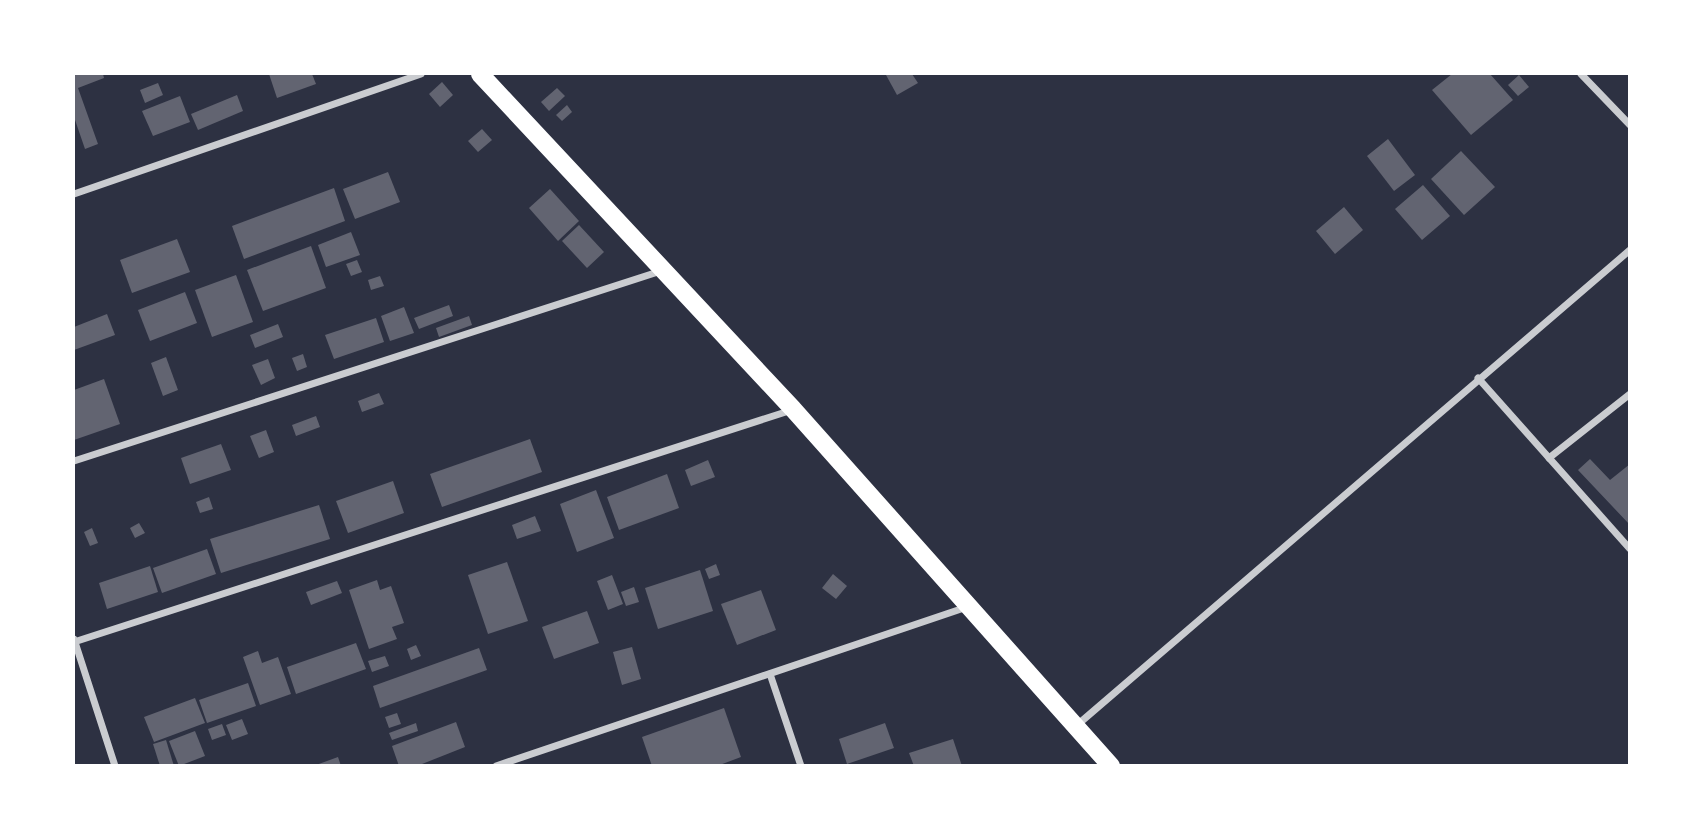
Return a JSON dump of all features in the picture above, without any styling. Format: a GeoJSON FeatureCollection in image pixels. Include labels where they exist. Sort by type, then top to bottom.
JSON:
{"type":"FeatureCollection","features":[{"type":"Feature","properties":{"kind":"main road"},"geometry":{"type":"LineString","coordinates":[[480,74],[793,410],[1111,765]]}},
{"type":"Feature","properties":{"kind":"street"},"geometry":{"type":"LineString","coordinates":[[74,194],[421,74]]}},
{"type":"Feature","properties":{"kind":"street"},"geometry":{"type":"LineString","coordinates":[[1581,74],[1629,125]]}},
{"type":"Feature","properties":{"kind":"street"},"geometry":{"type":"LineString","coordinates":[[1076,726],[1629,250]]}},
{"type":"Feature","properties":{"kind":"street"},"geometry":{"type":"LineString","coordinates":[[74,461],[662,271]]}},
{"type":"Feature","properties":{"kind":"street"},"geometry":{"type":"LineString","coordinates":[[1478,379],[1629,549]]}},
{"type":"Feature","properties":{"kind":"street"},"geometry":{"type":"LineString","coordinates":[[1549,458],[1629,394]]}},
{"type":"Feature","properties":{"kind":"street"},"geometry":{"type":"LineString","coordinates":[[114,765],[74,640],[793,410]]}},
{"type":"Feature","properties":{"kind":"street"},"geometry":{"type":"LineString","coordinates":[[496,765],[968,607]]}},
{"type":"Feature","properties":{"kind":"street"},"geometry":{"type":"LineString","coordinates":[[771,674],[801,765]]}},
{"type":"Feature","properties":{"kind":"building"},"geometry":{"type":"Polygon","coordinates":[[[74,74],[103,74],[104,78],[78,88],[98,144],[85,149],[74,117],[74,74]]]}},
{"type":"Feature","properties":{"kind":"building"},"geometry":{"type":"Polygon","coordinates":[[[269,74],[312,74],[316,84],[277,98],[269,74]]]}},
{"type":"Feature","properties":{"kind":"building"},"geometry":{"type":"Polygon","coordinates":[[[912,74],[918,83],[897,95],[886,75],[912,74]]]}},
{"type":"Feature","properties":{"kind":"building"},"geometry":{"type":"Polygon","coordinates":[[[1452,74],[1490,74],[1513,100],[1471,135],[1432,90],[1452,74]]]}},
{"type":"Feature","properties":{"kind":"building"},"geometry":{"type":"Polygon","coordinates":[[[1519,75],[1529,87],[1518,96],[1508,85],[1519,75]]]}},
{"type":"Feature","properties":{"kind":"building"},"geometry":{"type":"Polygon","coordinates":[[[442,82],[453,95],[440,107],[429,94],[442,82]]]}},
{"type":"Feature","properties":{"kind":"building"},"geometry":{"type":"Polygon","coordinates":[[[158,83],[163,95],[145,103],[140,90],[158,83]]]}},
{"type":"Feature","properties":{"kind":"building"},"geometry":{"type":"Polygon","coordinates":[[[557,88],[565,96],[549,111],[541,102],[557,88]]]}},
{"type":"Feature","properties":{"kind":"building"},"geometry":{"type":"Polygon","coordinates":[[[237,95],[243,111],[198,130],[191,114],[237,95]]]}},
{"type":"Feature","properties":{"kind":"building"},"geometry":{"type":"Polygon","coordinates":[[[180,96],[190,122],[153,136],[142,111],[180,96]]]}},
{"type":"Feature","properties":{"kind":"building"},"geometry":{"type":"Polygon","coordinates":[[[567,105],[572,112],[562,121],[556,115],[567,105]]]}},
{"type":"Feature","properties":{"kind":"building"},"geometry":{"type":"Polygon","coordinates":[[[482,129],[492,140],[478,152],[468,141],[482,129]]]}},
{"type":"Feature","properties":{"kind":"building"},"geometry":{"type":"Polygon","coordinates":[[[1388,139],[1415,175],[1394,191],[1367,156],[1388,139]]]}},
{"type":"Feature","properties":{"kind":"building"},"geometry":{"type":"Polygon","coordinates":[[[1461,151],[1495,187],[1464,215],[1431,179],[1461,151]]]}},
{"type":"Feature","properties":{"kind":"building"},"geometry":{"type":"Polygon","coordinates":[[[388,172],[400,202],[355,219],[343,189],[388,172]]]}},
{"type":"Feature","properties":{"kind":"building"},"geometry":{"type":"Polygon","coordinates":[[[1423,185],[1450,216],[1422,240],[1395,209],[1423,185]]]}},
{"type":"Feature","properties":{"kind":"building"},"geometry":{"type":"Polygon","coordinates":[[[334,188],[345,221],[244,259],[232,226],[334,188]]]}},
{"type":"Feature","properties":{"kind":"building"},"geometry":{"type":"Polygon","coordinates":[[[550,189],[579,221],[558,241],[529,208],[550,189]]]}},
{"type":"Feature","properties":{"kind":"building"},"geometry":{"type":"Polygon","coordinates":[[[1344,207],[1363,230],[1335,254],[1316,231],[1344,207]]]}},
{"type":"Feature","properties":{"kind":"building"},"geometry":{"type":"Polygon","coordinates":[[[579,225],[604,252],[587,268],[562,241],[579,225]]]}},
{"type":"Feature","properties":{"kind":"building"},"geometry":{"type":"Polygon","coordinates":[[[351,232],[360,255],[326,267],[318,245],[351,232]]]}},
{"type":"Feature","properties":{"kind":"building"},"geometry":{"type":"Polygon","coordinates":[[[177,239],[190,272],[132,293],[120,260],[177,239]]]}},
{"type":"Feature","properties":{"kind":"building"},"geometry":{"type":"Polygon","coordinates":[[[311,246],[326,288],[263,311],[247,270],[311,246]]]}},
{"type":"Feature","properties":{"kind":"building"},"geometry":{"type":"Polygon","coordinates":[[[357,260],[362,272],[351,276],[346,264],[357,260]]]}},
{"type":"Feature","properties":{"kind":"building"},"geometry":{"type":"Polygon","coordinates":[[[236,275],[253,322],[212,337],[195,290],[236,275]]]}},
{"type":"Feature","properties":{"kind":"building"},"geometry":{"type":"Polygon","coordinates":[[[380,276],[384,286],[371,290],[368,280],[380,276]]]}},
{"type":"Feature","properties":{"kind":"building"},"geometry":{"type":"Polygon","coordinates":[[[185,292],[197,323],[150,341],[138,310],[185,292]]]}},
{"type":"Feature","properties":{"kind":"building"},"geometry":{"type":"Polygon","coordinates":[[[449,305],[453,316],[419,329],[414,318],[449,305]]]}},
{"type":"Feature","properties":{"kind":"building"},"geometry":{"type":"Polygon","coordinates":[[[404,307],[414,333],[390,341],[381,316],[404,307]]]}},
{"type":"Feature","properties":{"kind":"building"},"geometry":{"type":"Polygon","coordinates":[[[107,314],[115,335],[74,350],[74,327],[107,314]]]}},
{"type":"Feature","properties":{"kind":"building"},"geometry":{"type":"Polygon","coordinates":[[[469,316],[472,325],[439,337],[436,328],[469,316]]]}},
{"type":"Feature","properties":{"kind":"building"},"geometry":{"type":"Polygon","coordinates":[[[376,318],[384,342],[334,359],[325,335],[376,318]]]}},
{"type":"Feature","properties":{"kind":"building"},"geometry":{"type":"Polygon","coordinates":[[[278,324],[283,337],[255,348],[250,335],[278,324]]]}},
{"type":"Feature","properties":{"kind":"building"},"geometry":{"type":"Polygon","coordinates":[[[303,354],[307,367],[297,371],[292,358],[303,354]]]}},
{"type":"Feature","properties":{"kind":"building"},"geometry":{"type":"Polygon","coordinates":[[[166,357],[178,390],[163,396],[151,363],[166,357]]]}},
{"type":"Feature","properties":{"kind":"building"},"geometry":{"type":"Polygon","coordinates":[[[268,359],[275,378],[261,385],[252,365],[268,359]]]}},
{"type":"Feature","properties":{"kind":"building"},"geometry":{"type":"Polygon","coordinates":[[[104,379],[120,424],[74,440],[74,390],[104,379]]]}},
{"type":"Feature","properties":{"kind":"building"},"geometry":{"type":"Polygon","coordinates":[[[379,393],[384,404],[362,412],[358,401],[379,393]]]}},
{"type":"Feature","properties":{"kind":"building"},"geometry":{"type":"Polygon","coordinates":[[[316,416],[320,427],[296,436],[292,425],[316,416]]]}},
{"type":"Feature","properties":{"kind":"building"},"geometry":{"type":"Polygon","coordinates":[[[266,430],[274,452],[259,458],[250,436],[266,430]]]}},
{"type":"Feature","properties":{"kind":"building"},"geometry":{"type":"Polygon","coordinates":[[[530,439],[542,472],[442,507],[430,474],[530,439]]]}},
{"type":"Feature","properties":{"kind":"building"},"geometry":{"type":"Polygon","coordinates":[[[221,444],[231,470],[190,484],[181,458],[221,444]]]}},
{"type":"Feature","properties":{"kind":"building"},"geometry":{"type":"Polygon","coordinates":[[[1590,459],[1610,480],[1630,464],[1630,525],[1578,470],[1590,459]]]}},
{"type":"Feature","properties":{"kind":"building"},"geometry":{"type":"Polygon","coordinates":[[[708,460],[715,477],[691,486],[685,470],[708,460]]]}},
{"type":"Feature","properties":{"kind":"building"},"geometry":{"type":"Polygon","coordinates":[[[667,474],[679,508],[619,530],[607,497],[667,474]]]}},
{"type":"Feature","properties":{"kind":"building"},"geometry":{"type":"Polygon","coordinates":[[[393,481],[404,513],[348,533],[336,501],[393,481]]]}},
{"type":"Feature","properties":{"kind":"building"},"geometry":{"type":"Polygon","coordinates":[[[596,490],[614,538],[577,552],[560,504],[596,490]]]}},
{"type":"Feature","properties":{"kind":"building"},"geometry":{"type":"Polygon","coordinates":[[[209,497],[213,509],[200,513],[196,502],[209,497]]]}},
{"type":"Feature","properties":{"kind":"building"},"geometry":{"type":"Polygon","coordinates":[[[319,505],[330,539],[221,573],[210,539],[319,505]]]}},
{"type":"Feature","properties":{"kind":"building"},"geometry":{"type":"Polygon","coordinates":[[[535,516],[541,531],[517,539],[512,525],[535,516]]]}},
{"type":"Feature","properties":{"kind":"building"},"geometry":{"type":"Polygon","coordinates":[[[139,523],[145,533],[135,538],[130,528],[139,523]]]}},
{"type":"Feature","properties":{"kind":"building"},"geometry":{"type":"Polygon","coordinates":[[[92,528],[98,543],[90,546],[84,532],[92,528]]]}},
{"type":"Feature","properties":{"kind":"building"},"geometry":{"type":"Polygon","coordinates":[[[207,549],[216,574],[162,593],[153,568],[207,549]]]}},
{"type":"Feature","properties":{"kind":"building"},"geometry":{"type":"Polygon","coordinates":[[[507,562],[528,621],[488,634],[468,575],[507,562]]]}},
{"type":"Feature","properties":{"kind":"building"},"geometry":{"type":"Polygon","coordinates":[[[716,564],[720,575],[709,579],[705,569],[716,564]]]}},
{"type":"Feature","properties":{"kind":"building"},"geometry":{"type":"Polygon","coordinates":[[[150,566],[158,592],[107,609],[99,583],[150,566]]]}},
{"type":"Feature","properties":{"kind":"building"},"geometry":{"type":"Polygon","coordinates":[[[700,570],[713,611],[658,629],[645,588],[700,570]]]}},
{"type":"Feature","properties":{"kind":"building"},"geometry":{"type":"Polygon","coordinates":[[[833,574],[847,586],[836,599],[822,588],[833,574]]]}},
{"type":"Feature","properties":{"kind":"building"},"geometry":{"type":"Polygon","coordinates":[[[612,575],[623,604],[608,610],[597,581],[612,575]]]}},
{"type":"Feature","properties":{"kind":"building"},"geometry":{"type":"Polygon","coordinates":[[[377,580],[380,590],[391,586],[404,623],[392,627],[397,639],[369,649],[349,590],[377,580]]]}},
{"type":"Feature","properties":{"kind":"building"},"geometry":{"type":"Polygon","coordinates":[[[337,581],[342,593],[311,605],[306,592],[337,581]]]}},
{"type":"Feature","properties":{"kind":"building"},"geometry":{"type":"Polygon","coordinates":[[[634,587],[639,602],[626,606],[621,592],[634,587]]]}},
{"type":"Feature","properties":{"kind":"building"},"geometry":{"type":"Polygon","coordinates":[[[761,590],[776,630],[737,645],[721,604],[761,590]]]}},
{"type":"Feature","properties":{"kind":"building"},"geometry":{"type":"Polygon","coordinates":[[[587,611],[599,643],[554,659],[542,627],[587,611]]]}},
{"type":"Feature","properties":{"kind":"building"},"geometry":{"type":"Polygon","coordinates":[[[356,643],[366,669],[296,694],[287,667],[356,643]]]}},
{"type":"Feature","properties":{"kind":"building"},"geometry":{"type":"Polygon","coordinates":[[[416,645],[421,656],[411,660],[407,649],[416,645]]]}},
{"type":"Feature","properties":{"kind":"building"},"geometry":{"type":"Polygon","coordinates":[[[632,647],[641,679],[622,685],[613,652],[632,647]]]}},
{"type":"Feature","properties":{"kind":"building"},"geometry":{"type":"Polygon","coordinates":[[[479,648],[487,670],[380,708],[373,686],[479,648]]]}},
{"type":"Feature","properties":{"kind":"building"},"geometry":{"type":"Polygon","coordinates":[[[258,651],[262,663],[278,657],[291,694],[260,705],[243,657],[258,651]]]}},
{"type":"Feature","properties":{"kind":"building"},"geometry":{"type":"Polygon","coordinates":[[[385,656],[389,666],[372,672],[368,661],[385,656]]]}},
{"type":"Feature","properties":{"kind":"building"},"geometry":{"type":"Polygon","coordinates":[[[248,683],[256,706],[207,723],[199,700],[248,683]]]}},
{"type":"Feature","properties":{"kind":"building"},"geometry":{"type":"Polygon","coordinates":[[[195,698],[205,723],[154,742],[144,717],[195,698]]]}},
{"type":"Feature","properties":{"kind":"building"},"geometry":{"type":"Polygon","coordinates":[[[724,708],[741,757],[717,766],[652,766],[642,737],[724,708]]]}},
{"type":"Feature","properties":{"kind":"building"},"geometry":{"type":"Polygon","coordinates":[[[397,713],[401,724],[389,728],[385,717],[397,713]]]}},
{"type":"Feature","properties":{"kind":"building"},"geometry":{"type":"Polygon","coordinates":[[[242,719],[248,734],[232,740],[226,725],[242,719]]]}},
{"type":"Feature","properties":{"kind":"building"},"geometry":{"type":"Polygon","coordinates":[[[456,722],[465,747],[417,766],[399,766],[392,746],[456,722]]]}},
{"type":"Feature","properties":{"kind":"building"},"geometry":{"type":"Polygon","coordinates":[[[416,723],[418,731],[392,740],[389,733],[416,723]]]}},
{"type":"Feature","properties":{"kind":"building"},"geometry":{"type":"Polygon","coordinates":[[[885,723],[894,748],[847,764],[839,739],[885,723]]]}},
{"type":"Feature","properties":{"kind":"building"},"geometry":{"type":"Polygon","coordinates":[[[222,724],[226,735],[212,740],[208,729],[222,724]]]}},
{"type":"Feature","properties":{"kind":"building"},"geometry":{"type":"Polygon","coordinates":[[[195,731],[205,756],[179,766],[169,741],[195,731]]]}},
{"type":"Feature","properties":{"kind":"building"},"geometry":{"type":"Polygon","coordinates":[[[953,739],[962,766],[914,766],[909,753],[953,739]]]}},
{"type":"Feature","properties":{"kind":"building"},"geometry":{"type":"Polygon","coordinates":[[[166,740],[174,766],[160,766],[153,744],[166,740]]]}},
{"type":"Feature","properties":{"kind":"building"},"geometry":{"type":"Polygon","coordinates":[[[338,757],[341,766],[316,766],[316,765],[338,757]]]}}]}
